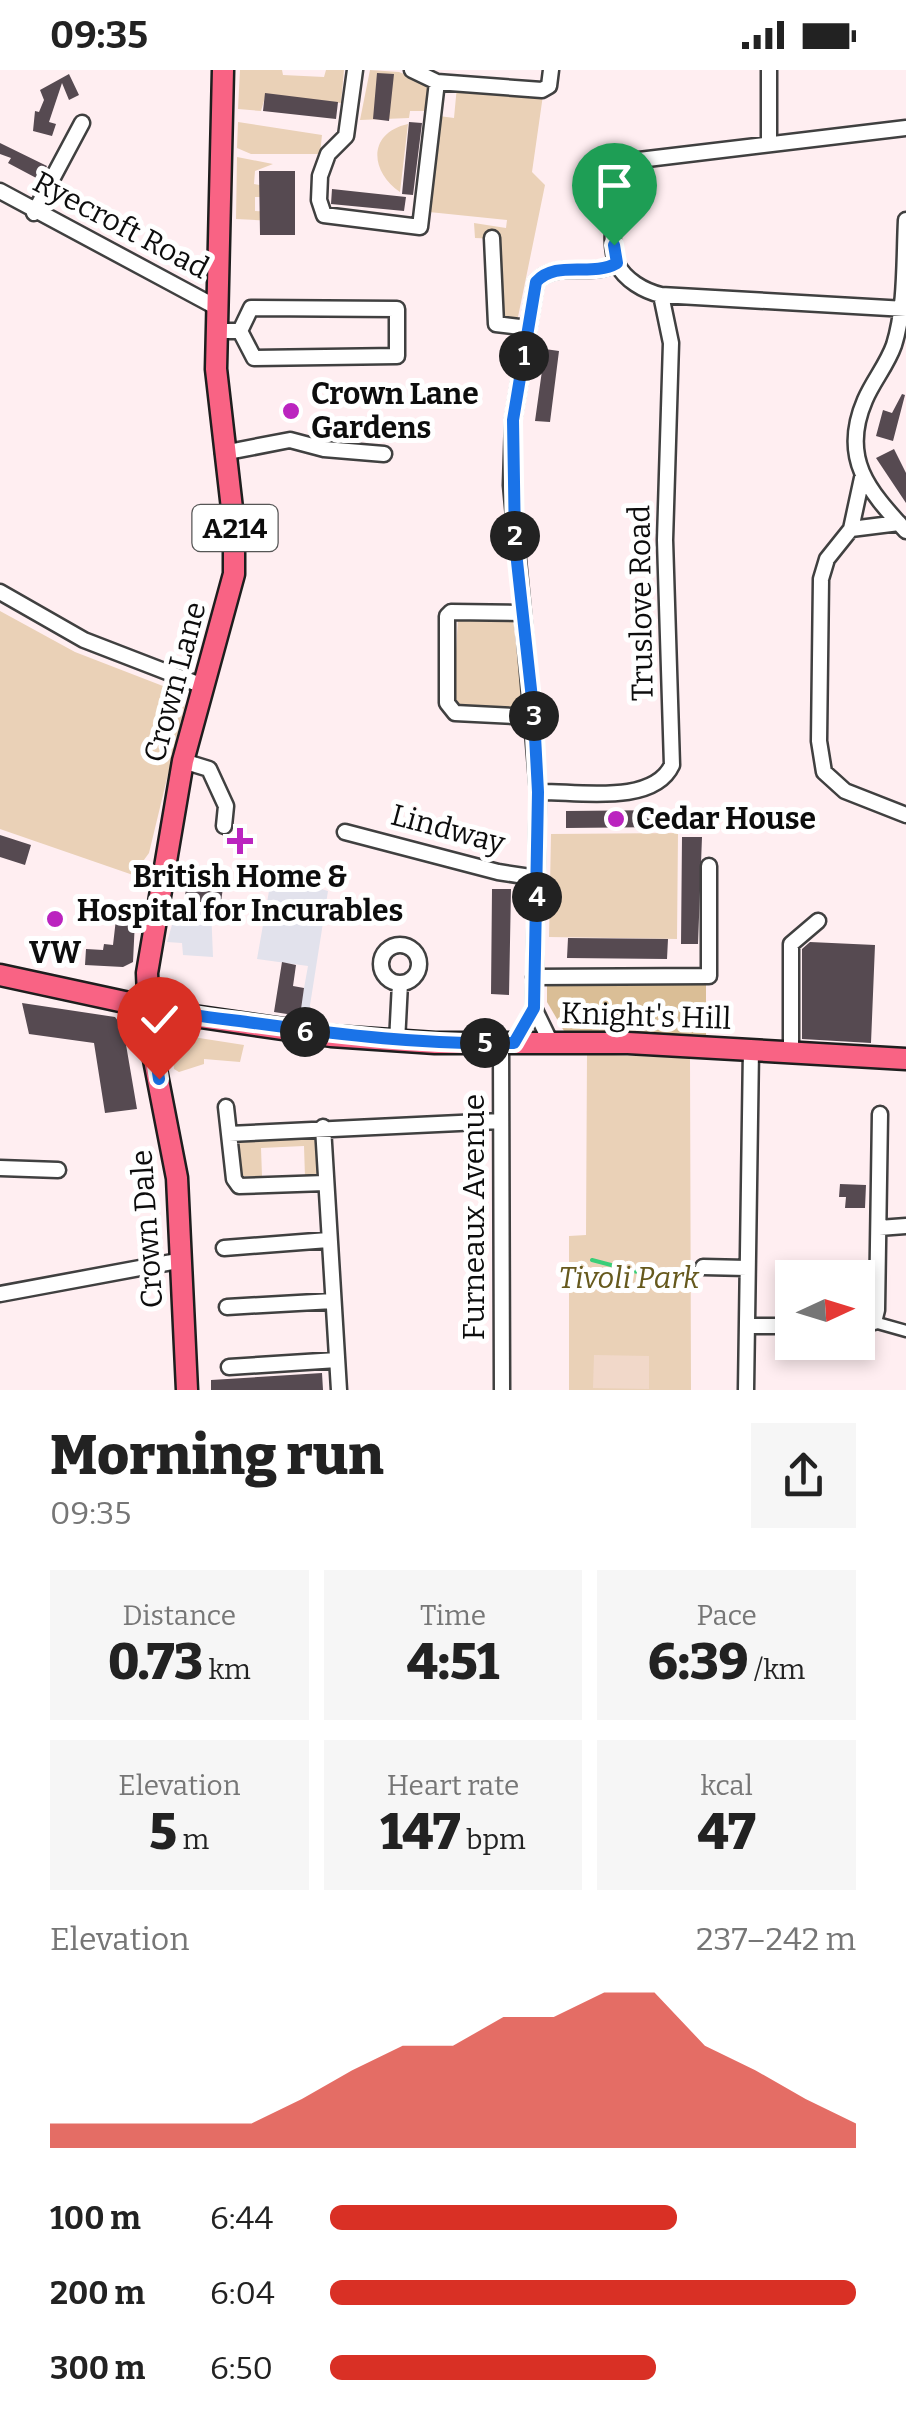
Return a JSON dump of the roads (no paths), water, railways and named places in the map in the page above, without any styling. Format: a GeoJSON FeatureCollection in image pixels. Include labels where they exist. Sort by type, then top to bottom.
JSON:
{"type":"FeatureCollection","features":[{"type":"Feature","properties":{"kind":"main road","name":"Crown Lane"},"geometry":{"type":"LineString","coordinates":[[148,1005],[152,928],[183,761],[234,574],[234,526],[223,453],[215,332],[223,70]]}},
{"type":"Feature","properties":{"kind":"main road","name":"Knight's Hill"},"geometry":{"type":"LineString","coordinates":[[0,975],[180,1014],[396,1042],[551,1042],[751,1049],[906,1060]]}},
{"type":"Feature","properties":{"kind":"main road","name":"Crown Dale"},"geometry":{"type":"LineString","coordinates":[[148,1005],[150,1039],[175,1159],[187,1390]]}},
{"type":"Feature","properties":{"kind":"street"},"geometry":{"type":"LineString","coordinates":[[355,70],[346,136],[328,154],[320,176],[318,200],[324,215],[420,227],[437,82]]}},
{"type":"Feature","properties":{"kind":"street"},"geometry":{"type":"LineString","coordinates":[[412,70],[437,82],[542,90],[549,86],[551,70]]}},
{"type":"Feature","properties":{"kind":"street"},"geometry":{"type":"LineString","coordinates":[[769,70],[769,143]]}},
{"type":"Feature","properties":{"kind":"street"},"geometry":{"type":"LineString","coordinates":[[34,213],[82,123]]}},
{"type":"Feature","properties":{"kind":"street"},"geometry":{"type":"LineString","coordinates":[[903,309],[661,295],[635,284],[617,263],[623,180],[633,164],[653,156],[906,128]]}},
{"type":"Feature","properties":{"kind":"street","name":"Ryecroft Road"},"geometry":{"type":"LineString","coordinates":[[0,192],[216,307]]}},
{"type":"Feature","properties":{"kind":"street"},"geometry":{"type":"LineString","coordinates":[[902,527],[862,478],[856,457],[857,426],[865,398],[892,349],[903,309],[906,220]]}},
{"type":"Feature","properties":{"kind":"street"},"geometry":{"type":"LineString","coordinates":[[492,238],[496,324],[528,328]]}},
{"type":"Feature","properties":{"kind":"street"},"geometry":{"type":"LineString","coordinates":[[551,1042],[534,1008],[538,792],[511,486],[513,420],[540,276],[555,270],[596,272],[617,263]]}},
{"type":"Feature","properties":{"kind":"street","name":"Truslove Road"},"geometry":{"type":"LineString","coordinates":[[538,792],[645,790],[666,778],[672,766],[665,540],[672,343],[661,295]]}},
{"type":"Feature","properties":{"kind":"street"},"geometry":{"type":"LineString","coordinates":[[252,308],[398,309],[397,356],[254,358],[240,331],[252,308]]}},
{"type":"Feature","properties":{"kind":"street"},"geometry":{"type":"LineString","coordinates":[[215,332],[240,331]]}},
{"type":"Feature","properties":{"kind":"street"},"geometry":{"type":"LineString","coordinates":[[223,453],[290,440],[324,450],[384,454]]}},
{"type":"Feature","properties":{"kind":"street"},"geometry":{"type":"LineString","coordinates":[[862,478],[852,530],[828,559],[820,579],[820,760],[836,786],[906,816]]}},
{"type":"Feature","properties":{"kind":"street"},"geometry":{"type":"LineString","coordinates":[[852,530],[902,527]]}},
{"type":"Feature","properties":{"kind":"street"},"geometry":{"type":"LineString","coordinates":[[0,592],[84,640],[202,686]]}},
{"type":"Feature","properties":{"kind":"street"},"geometry":{"type":"LineString","coordinates":[[523,613],[451,612],[447,616],[447,703],[455,713],[534,717]]}},
{"type":"Feature","properties":{"kind":"street"},"geometry":{"type":"LineString","coordinates":[[183,761],[209,769],[226,806],[224,826]]}},
{"type":"Feature","properties":{"kind":"street","name":"Lindway"},"geometry":{"type":"LineString","coordinates":[[344,832],[498,872],[537,878]]}},
{"type":"Feature","properties":{"kind":"street"},"geometry":{"type":"LineString","coordinates":[[534,977],[709,976],[709,866]]}},
{"type":"Feature","properties":{"kind":"street"},"geometry":{"type":"LineString","coordinates":[[790,1051],[791,944],[818,921]]}},
{"type":"Feature","properties":{"kind":"street"},"geometry":{"type":"LineString","coordinates":[[396,1042],[400,983]]}},
{"type":"Feature","properties":{"kind":"street"},"geometry":{"type":"LineString","coordinates":[[508,1043],[534,1008]]}},
{"type":"Feature","properties":{"kind":"street","name":"Furneaux Avenue"},"geometry":{"type":"LineString","coordinates":[[502,1390],[501,1121],[508,1043]]}},
{"type":"Feature","properties":{"kind":"street"},"geometry":{"type":"LineString","coordinates":[[746,1390],[751,1049]]}},
{"type":"Feature","properties":{"kind":"street"},"geometry":{"type":"LineString","coordinates":[[226,1107],[234,1179],[239,1186],[325,1184]]}},
{"type":"Feature","properties":{"kind":"street"},"geometry":{"type":"LineString","coordinates":[[875,1303],[880,1114]]}},
{"type":"Feature","properties":{"kind":"street"},"geometry":{"type":"LineString","coordinates":[[229,1134],[501,1121]]}},
{"type":"Feature","properties":{"kind":"street"},"geometry":{"type":"LineString","coordinates":[[322,1127],[339,1390]]}},
{"type":"Feature","properties":{"kind":"street"},"geometry":{"type":"LineString","coordinates":[[0,1168],[58,1170]]}},
{"type":"Feature","properties":{"kind":"street"},"geometry":{"type":"LineString","coordinates":[[879,1228],[906,1226]]}},
{"type":"Feature","properties":{"kind":"street"},"geometry":{"type":"LineString","coordinates":[[224,1248],[328,1240]]}},
{"type":"Feature","properties":{"kind":"street"},"geometry":{"type":"LineString","coordinates":[[0,1294],[183,1260]]}},
{"type":"Feature","properties":{"kind":"street"},"geometry":{"type":"LineString","coordinates":[[703,1267],[748,1268]]}},
{"type":"Feature","properties":{"kind":"street"},"geometry":{"type":"LineString","coordinates":[[227,1307],[332,1301]]}},
{"type":"Feature","properties":{"kind":"street"},"geometry":{"type":"LineString","coordinates":[[875,1322],[906,1331]]}},
{"type":"Feature","properties":{"kind":"street"},"geometry":{"type":"LineString","coordinates":[[747,1326],[775,1326]]}},
{"type":"Feature","properties":{"kind":"street"},"geometry":{"type":"LineString","coordinates":[[229,1367],[337,1360]]}},
{"type":"Feature","properties":{"kind":"waterway"},"geometry":{"type":"LineString","coordinates":[[592,1260],[649,1275]]}},
{"type":"Feature","properties":{"kind":"place","name":"Crown Lane Gardens"},"geometry":{"type":"Point","coordinates":[291,411]}},
{"type":"Feature","properties":{"kind":"place","name":"Cedar House"},"geometry":{"type":"Point","coordinates":[616,819]}},
{"type":"Feature","properties":{"kind":"place","name":"British Home & Hospital for Incurables"},"geometry":{"type":"Point","coordinates":[240,841]}},
{"type":"Feature","properties":{"kind":"place","name":"VW"},"geometry":{"type":"Point","coordinates":[55,919]}},
{"type":"Feature","properties":{"kind":"park label","name":"Tivoli Park"},"geometry":{"type":"Point","coordinates":[629,1278]}}]}
